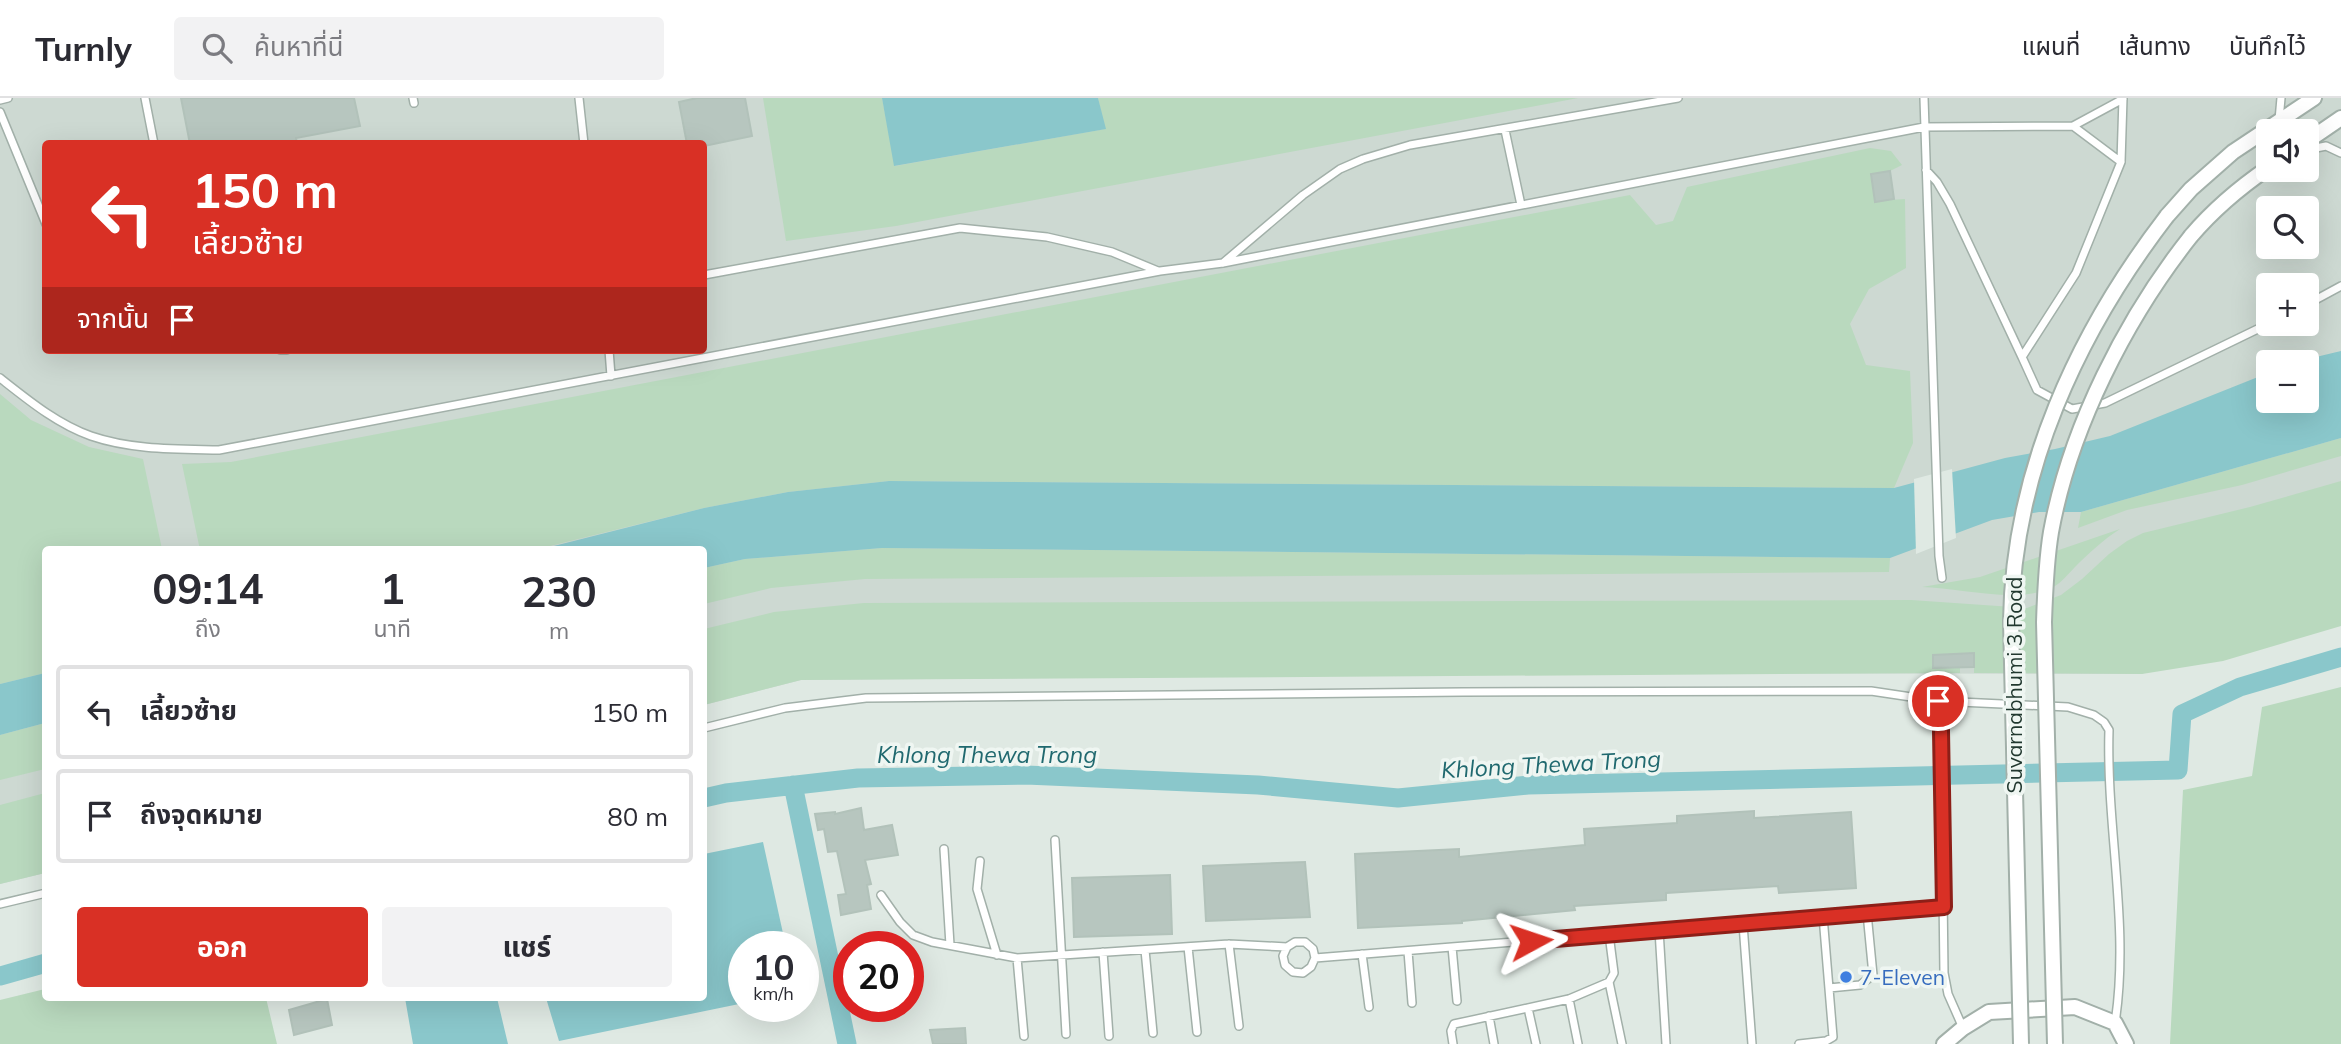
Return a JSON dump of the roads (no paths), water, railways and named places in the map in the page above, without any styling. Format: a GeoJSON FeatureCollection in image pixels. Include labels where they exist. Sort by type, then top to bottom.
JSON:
{"type":"FeatureCollection","features":[{"type":"Feature","properties":{"kind":"street","name":"Suvarnabhumi 3 Road"},"geometry":{"type":"LineString","coordinates":[[2282,119],[2314,98]]}},
{"type":"Feature","properties":{"kind":"street"},"geometry":{"type":"LineString","coordinates":[[2319,133],[2341,118]]}},
{"type":"Feature","properties":{"kind":"street","name":"Suvarnabhumi 3 Road"},"geometry":{"type":"LineString","coordinates":[[2021,1044],[2011,621],[2014,558],[2022,516],[2054,409],[2107,301],[2167,216],[2213,169],[2256,136]]}},
{"type":"Feature","properties":{"kind":"street","name":"Suvarnabhumi 3 Road"},"geometry":{"type":"LineString","coordinates":[[2055,1044],[2044,622],[2052,530],[2084,423],[2111,363],[2144,301],[2191,236],[2222,203],[2256,177]]}},
{"type":"Feature","properties":{"kind":"street"},"geometry":{"type":"LineString","coordinates":[[1944,1044],[1963,1028],[1989,1013],[2075,1007],[2115,1023],[2126,1044]]}},
{"type":"Feature","properties":{"kind":"lane"},"geometry":{"type":"LineString","coordinates":[[0,100],[8,98]]}},
{"type":"Feature","properties":{"kind":"lane"},"geometry":{"type":"LineString","coordinates":[[145,98],[153,140]]}},
{"type":"Feature","properties":{"kind":"lane"},"geometry":{"type":"LineString","coordinates":[[579,98],[584,140]]}},
{"type":"Feature","properties":{"kind":"lane"},"geometry":{"type":"LineString","coordinates":[[1223,263],[1303,195],[1351,164],[1410,145],[1678,98]]}},
{"type":"Feature","properties":{"kind":"lane"},"geometry":{"type":"LineString","coordinates":[[1924,98],[1939,556],[1942,578]]}},
{"type":"Feature","properties":{"kind":"lane"},"geometry":{"type":"LineString","coordinates":[[2279,119],[2281,98]]}},
{"type":"Feature","properties":{"kind":"lane"},"geometry":{"type":"LineString","coordinates":[[0,378],[39,409],[90,435],[144,448],[219,450],[1160,271],[1223,263],[1924,127],[2073,126],[2123,99]]}},
{"type":"Feature","properties":{"kind":"lane"},"geometry":{"type":"LineString","coordinates":[[2022,357],[2076,273],[2121,162],[2123,99]]}},
{"type":"Feature","properties":{"kind":"lane"},"geometry":{"type":"LineString","coordinates":[[0,112],[42,214]]}},
{"type":"Feature","properties":{"kind":"lane"},"geometry":{"type":"LineString","coordinates":[[2073,126],[2121,162]]}},
{"type":"Feature","properties":{"kind":"lane"},"geometry":{"type":"LineString","coordinates":[[1504,130],[1521,205]]}},
{"type":"Feature","properties":{"kind":"lane"},"geometry":{"type":"LineString","coordinates":[[2319,147],[2326,146],[2341,153]]}},
{"type":"Feature","properties":{"kind":"lane"},"geometry":{"type":"LineString","coordinates":[[1926,170],[1950,204],[2037,390],[2072,409],[2105,403],[2256,330]]}},
{"type":"Feature","properties":{"kind":"lane"},"geometry":{"type":"LineString","coordinates":[[707,274],[960,228],[1047,237],[1112,252],[1160,271]]}},
{"type":"Feature","properties":{"kind":"lane"},"geometry":{"type":"LineString","coordinates":[[2319,298],[2341,286]]}},
{"type":"Feature","properties":{"kind":"lane"},"geometry":{"type":"LineString","coordinates":[[609,354],[611,376]]}},
{"type":"Feature","properties":{"kind":"lane"},"geometry":{"type":"LineString","coordinates":[[707,727],[785,708],[866,698],[1871,691],[1938,701],[2068,707],[2094,715],[2104,722],[2109,730],[2121,970],[2115,1023]]}},
{"type":"Feature","properties":{"kind":"lane"},"geometry":{"type":"LineString","coordinates":[[1938,701],[1941,731],[1944,973],[1948,994],[1963,1028]]}},
{"type":"Feature","properties":{"kind":"lane"},"geometry":{"type":"LineString","coordinates":[[1055,840],[1066,1034]]}},
{"type":"Feature","properties":{"kind":"lane"},"geometry":{"type":"LineString","coordinates":[[944,849],[950,945]]}},
{"type":"Feature","properties":{"kind":"lane"},"geometry":{"type":"LineString","coordinates":[[980,861],[977,889],[997,955]]}},
{"type":"Feature","properties":{"kind":"lane"},"geometry":{"type":"LineString","coordinates":[[0,904],[42,894]]}},
{"type":"Feature","properties":{"kind":"lane"},"geometry":{"type":"LineString","coordinates":[[881,895],[913,935],[1017,958],[1229,944],[1287,947],[1296,942],[1306,942],[1313,949],[1315,958],[1311,967],[1303,973],[1293,972],[1285,965],[1283,956],[1287,947]]}},
{"type":"Feature","properties":{"kind":"lane"},"geometry":{"type":"LineString","coordinates":[[1315,958],[1944,907]]}},
{"type":"Feature","properties":{"kind":"lane"},"geometry":{"type":"LineString","coordinates":[[1829,988],[1860,985],[1873,975],[1867,913]]}},
{"type":"Feature","properties":{"kind":"lane"},"geometry":{"type":"LineString","coordinates":[[1799,1044],[1826,1041],[1833,1037],[1823,916]]}},
{"type":"Feature","properties":{"kind":"lane"},"geometry":{"type":"LineString","coordinates":[[1743,924],[1752,1044]]}},
{"type":"Feature","properties":{"kind":"lane"},"geometry":{"type":"LineString","coordinates":[[1659,930],[1666,1044]]}},
{"type":"Feature","properties":{"kind":"lane"},"geometry":{"type":"LineString","coordinates":[[1453,1044],[1451,1031],[1454,1024],[1569,999],[1609,982],[1614,973],[1609,934]]}},
{"type":"Feature","properties":{"kind":"lane"},"geometry":{"type":"LineString","coordinates":[[1229,944],[1239,1026]]}},
{"type":"Feature","properties":{"kind":"lane"},"geometry":{"type":"LineString","coordinates":[[1188,947],[1197,1032]]}},
{"type":"Feature","properties":{"kind":"lane"},"geometry":{"type":"LineString","coordinates":[[1452,947],[1457,1001]]}},
{"type":"Feature","properties":{"kind":"lane"},"geometry":{"type":"LineString","coordinates":[[1145,950],[1153,1033]]}},
{"type":"Feature","properties":{"kind":"lane"},"geometry":{"type":"LineString","coordinates":[[1408,951],[1412,1003]]}},
{"type":"Feature","properties":{"kind":"lane"},"geometry":{"type":"LineString","coordinates":[[1103,952],[1109,1036]]}},
{"type":"Feature","properties":{"kind":"lane"},"geometry":{"type":"LineString","coordinates":[[1362,954],[1369,1007]]}},
{"type":"Feature","properties":{"kind":"lane"},"geometry":{"type":"LineString","coordinates":[[1017,958],[1024,1036]]}},
{"type":"Feature","properties":{"kind":"lane"},"geometry":{"type":"LineString","coordinates":[[1609,982],[1622,1044]]}},
{"type":"Feature","properties":{"kind":"lane"},"geometry":{"type":"LineString","coordinates":[[1569,999],[1578,1044]]}},
{"type":"Feature","properties":{"kind":"lane"},"geometry":{"type":"LineString","coordinates":[[1528,1008],[1536,1044]]}},
{"type":"Feature","properties":{"kind":"lane"},"geometry":{"type":"LineString","coordinates":[[1489,1016],[1494,1044]]}},
{"type":"Feature","properties":{"kind":"water"},"geometry":{"type":"Polygon","coordinates":[[[882,98],[1098,98],[1106,129],[894,166],[882,98]]]}},
{"type":"Feature","properties":{"kind":"water"},"geometry":{"type":"Polygon","coordinates":[[[2341,351],[2341,438],[2081,512],[2039,512],[1992,520],[1890,558],[882,548],[745,559],[707,567],[707,546],[554,546],[704,508],[788,492],[889,481],[1894,488],[2005,458],[2110,436],[2256,378],[2256,413],[2319,413],[2319,356],[2341,351]]]}},
{"type":"Feature","properties":{"kind":"water"},"geometry":{"type":"Polygon","coordinates":[[[42,674],[42,724],[0,735],[0,684],[42,674]]]}},
{"type":"Feature","properties":{"kind":"water"},"geometry":{"type":"Polygon","coordinates":[[[763,842],[782,931],[728,931],[728,1006],[559,1041],[547,1001],[707,1001],[707,853],[763,842]]]}},
{"type":"Feature","properties":{"kind":"water"},"geometry":{"type":"Polygon","coordinates":[[[406,1001],[498,1001],[508,1044],[413,1044],[406,1001]]]}},
{"type":"Feature","properties":{"kind":"waterway","name":"Khlong Thewa Trong"},"geometry":{"type":"LineString","coordinates":[[707,797],[858,778],[1026,775],[1258,785],[1398,798],[1528,785],[2178,770],[2182,714],[2240,687],[2341,657]]}},
{"type":"Feature","properties":{"kind":"waterway"},"geometry":{"type":"LineString","coordinates":[[793,785],[847,1044]]}},
{"type":"Feature","properties":{"kind":"waterway","name":"Khlong Thewa Trong"},"geometry":{"type":"LineString","coordinates":[[0,976],[42,964]]}},
{"type":"Feature","properties":{"kind":"place","name":"7-Eleven"},"geometry":{"type":"Point","coordinates":[1846,977]}}]}
